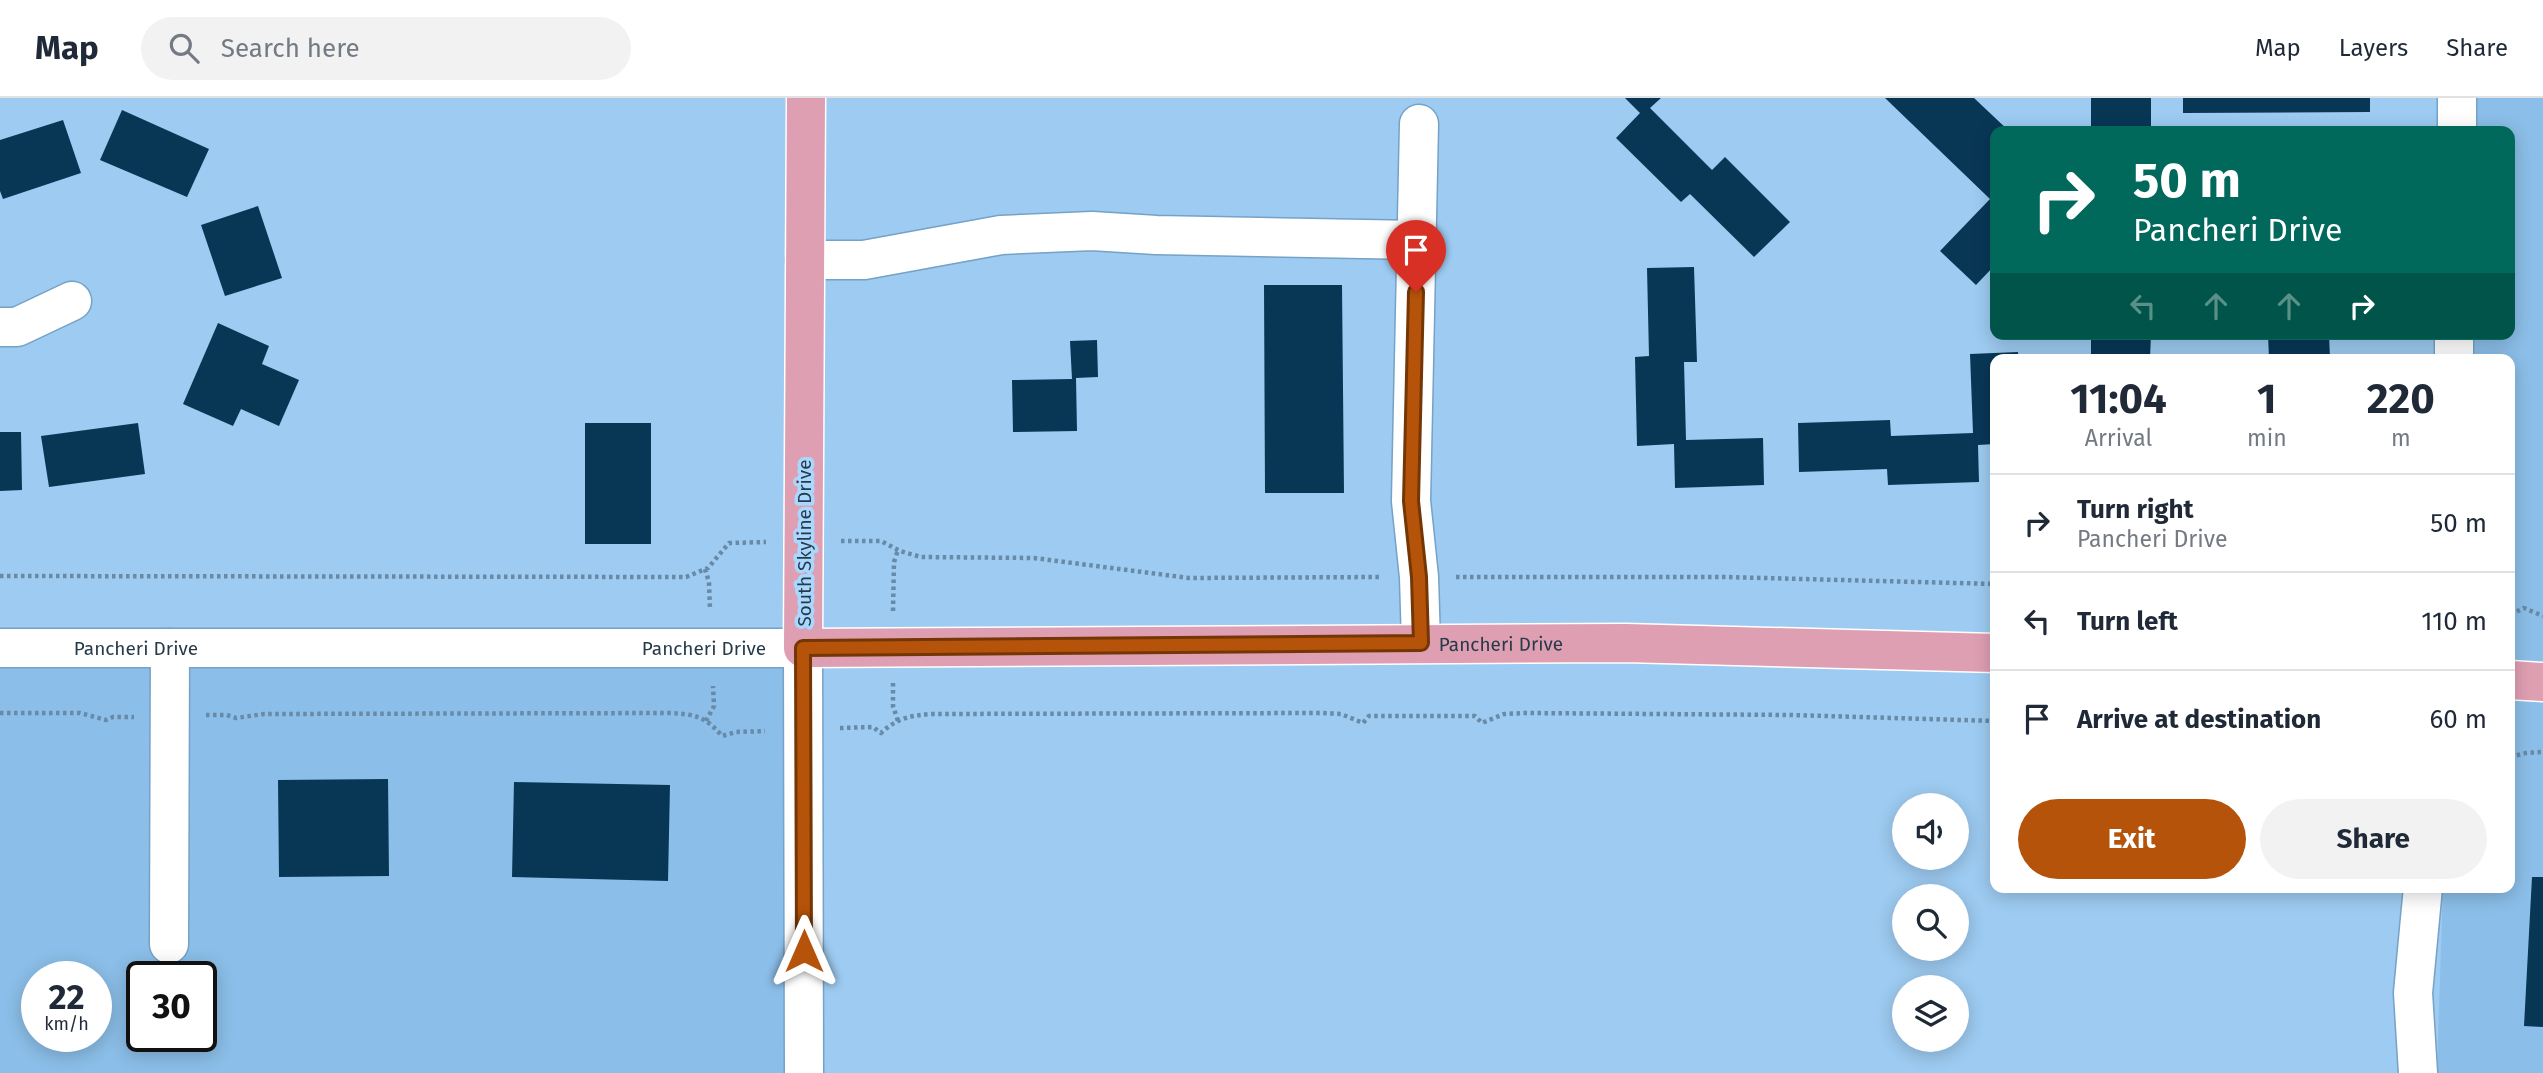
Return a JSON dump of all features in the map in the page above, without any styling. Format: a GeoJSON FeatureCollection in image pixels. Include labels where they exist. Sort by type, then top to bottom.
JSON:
{"type":"FeatureCollection","features":[{"type":"Feature","properties":{"kind":"main road","name":"South Skyline Drive"},"geometry":{"type":"LineString","coordinates":[[803,648],[806,98]]}},
{"type":"Feature","properties":{"kind":"main road","name":"Pancheri Drive"},"geometry":{"type":"LineString","coordinates":[[803,648],[1626,643],[1990,653]]}},
{"type":"Feature","properties":{"kind":"main road"},"geometry":{"type":"LineString","coordinates":[[2515,680],[2543,682]]}},
{"type":"Feature","properties":{"kind":"street"},"geometry":{"type":"LineString","coordinates":[[2457,98],[2457,126]]}},
{"type":"Feature","properties":{"kind":"street"},"geometry":{"type":"LineString","coordinates":[[1419,124],[1411,501],[1419,577],[1421,643]]}},
{"type":"Feature","properties":{"kind":"street"},"geometry":{"type":"LineString","coordinates":[[805,260],[864,260],[1001,235],[1092,231],[1156,235],[1417,240]]}},
{"type":"Feature","properties":{"kind":"street"},"geometry":{"type":"LineString","coordinates":[[0,327],[17,327],[72,301]]}},
{"type":"Feature","properties":{"kind":"street","name":"Pancheri Drive"},"geometry":{"type":"LineString","coordinates":[[0,648],[803,648]]}},
{"type":"Feature","properties":{"kind":"street"},"geometry":{"type":"LineString","coordinates":[[169,944],[170,648]]}},
{"type":"Feature","properties":{"kind":"street","name":"South Skyline Drive"},"geometry":{"type":"LineString","coordinates":[[803,648],[804,1073]]}},
{"type":"Feature","properties":{"kind":"street"},"geometry":{"type":"LineString","coordinates":[[2418,1073],[2413,993],[2422,893]]}},
{"type":"Feature","properties":{"kind":"path"},"geometry":{"type":"LineString","coordinates":[[881,541],[920,557]]}},
{"type":"Feature","properties":{"kind":"path"},"geometry":{"type":"LineString","coordinates":[[0,576],[686,577],[708,568],[729,543]]}},
{"type":"Feature","properties":{"kind":"path"},"geometry":{"type":"LineString","coordinates":[[2515,612],[2524,608],[2543,616]]}},
{"type":"Feature","properties":{"kind":"path"},"geometry":{"type":"LineString","coordinates":[[0,713],[80,713],[106,720]]}},
{"type":"Feature","properties":{"kind":"path"},"geometry":{"type":"LineString","coordinates":[[236,718],[264,714],[670,713],[694,714],[712,724],[722,736]]}},
{"type":"Feature","properties":{"kind":"path"},"geometry":{"type":"LineString","coordinates":[[881,733],[910,715],[933,714],[1322,713],[1340,714],[1363,723],[1369,716],[1475,716],[1482,723],[1504,714],[1525,713],[1990,720]]}},
{"type":"Feature","properties":{"kind":"path"},"geometry":{"type":"LineString","coordinates":[[2515,755],[2543,752]]}},
{"type":"Feature","properties":{"kind":"shaded area"},"geometry":{"type":"Polygon","coordinates":[[[2457,98],[2543,98],[2543,1073],[2437,1073],[2443,893],[2515,893],[2515,354],[2454,354],[2454,340],[2515,340],[2515,126],[2457,126],[2457,98]]]}},
{"type":"Feature","properties":{"kind":"shaded area"},"geometry":{"type":"Polygon","coordinates":[[[0,648],[803,648],[804,1073],[0,1073],[0,648]]]}},
{"type":"Feature","properties":{"kind":"building"},"geometry":{"type":"Polygon","coordinates":[[[1625,98],[1661,98],[1650,108],[1712,170],[1725,157],[1790,222],[1754,257],[1690,194],[1681,202],[1616,138],[1640,113],[1625,98]]]}},
{"type":"Feature","properties":{"kind":"building"},"geometry":{"type":"Polygon","coordinates":[[[1885,98],[1974,98],[2004,126],[1990,126],[1990,199],[1885,98]]]}},
{"type":"Feature","properties":{"kind":"building"},"geometry":{"type":"Polygon","coordinates":[[[2091,98],[2151,98],[2151,126],[2091,126],[2091,98]]]}},
{"type":"Feature","properties":{"kind":"building"},"geometry":{"type":"Polygon","coordinates":[[[2183,98],[2370,98],[2370,112],[2183,113],[2183,98]]]}},
{"type":"Feature","properties":{"kind":"building"},"geometry":{"type":"Polygon","coordinates":[[[122,110],[209,149],[187,197],[100,160],[122,110]]]}},
{"type":"Feature","properties":{"kind":"building"},"geometry":{"type":"Polygon","coordinates":[[[63,120],[81,173],[3,199],[0,191],[0,140],[63,120]]]}},
{"type":"Feature","properties":{"kind":"building"},"geometry":{"type":"Polygon","coordinates":[[[1990,199],[1990,270],[1976,285],[1940,251],[1990,199]]]}},
{"type":"Feature","properties":{"kind":"building"},"geometry":{"type":"Polygon","coordinates":[[[258,206],[282,278],[225,296],[201,225],[258,206]]]}},
{"type":"Feature","properties":{"kind":"building"},"geometry":{"type":"Polygon","coordinates":[[[1694,267],[1697,362],[1684,362],[1686,440],[1763,438],[1764,485],[1675,488],[1674,444],[1637,446],[1635,357],[1649,356],[1647,268],[1694,267]]]}},
{"type":"Feature","properties":{"kind":"building"},"geometry":{"type":"Polygon","coordinates":[[[1264,285],[1342,285],[1344,493],[1265,493],[1264,285]]]}},
{"type":"Feature","properties":{"kind":"building"},"geometry":{"type":"Polygon","coordinates":[[[218,323],[269,346],[262,364],[299,380],[279,426],[241,409],[233,426],[183,404],[218,323]]]}},
{"type":"Feature","properties":{"kind":"building"},"geometry":{"type":"Polygon","coordinates":[[[1097,340],[1098,377],[1076,378],[1077,431],[1013,432],[1012,380],[1072,379],[1070,341],[1097,340]]]}},
{"type":"Feature","properties":{"kind":"building"},"geometry":{"type":"Polygon","coordinates":[[[2091,340],[2151,340],[2150,354],[2091,354],[2091,340]]]}},
{"type":"Feature","properties":{"kind":"building"},"geometry":{"type":"Polygon","coordinates":[[[2268,340],[2329,340],[2330,354],[2269,354],[2268,340]]]}},
{"type":"Feature","properties":{"kind":"building"},"geometry":{"type":"Polygon","coordinates":[[[2018,352],[1990,354],[1990,444],[1978,445],[1979,482],[1888,485],[1887,469],[1799,472],[1798,423],[1890,420],[1891,436],[1973,433],[1970,354],[2018,352]]]}},
{"type":"Feature","properties":{"kind":"building"},"geometry":{"type":"Polygon","coordinates":[[[138,423],[145,474],[49,487],[41,436],[138,423]]]}},
{"type":"Feature","properties":{"kind":"building"},"geometry":{"type":"Polygon","coordinates":[[[585,423],[651,423],[651,544],[585,544],[585,423]]]}},
{"type":"Feature","properties":{"kind":"building"},"geometry":{"type":"Polygon","coordinates":[[[0,432],[21,432],[22,490],[0,491],[0,432]]]}},
{"type":"Feature","properties":{"kind":"building"},"geometry":{"type":"Polygon","coordinates":[[[388,779],[389,876],[279,877],[278,780],[388,779]]]}},
{"type":"Feature","properties":{"kind":"building"},"geometry":{"type":"Polygon","coordinates":[[[514,782],[670,785],[668,881],[512,877],[514,782]]]}},
{"type":"Feature","properties":{"kind":"building"},"geometry":{"type":"Polygon","coordinates":[[[2532,877],[2543,877],[2543,1027],[2524,1026],[2532,877]]]}},
{"type":"Feature","properties":{"kind":"route"},"geometry":{"type":"LineString","coordinates":[[804,951],[803,648],[1421,643],[1419,577],[1411,501],[1416,292]]}}]}
